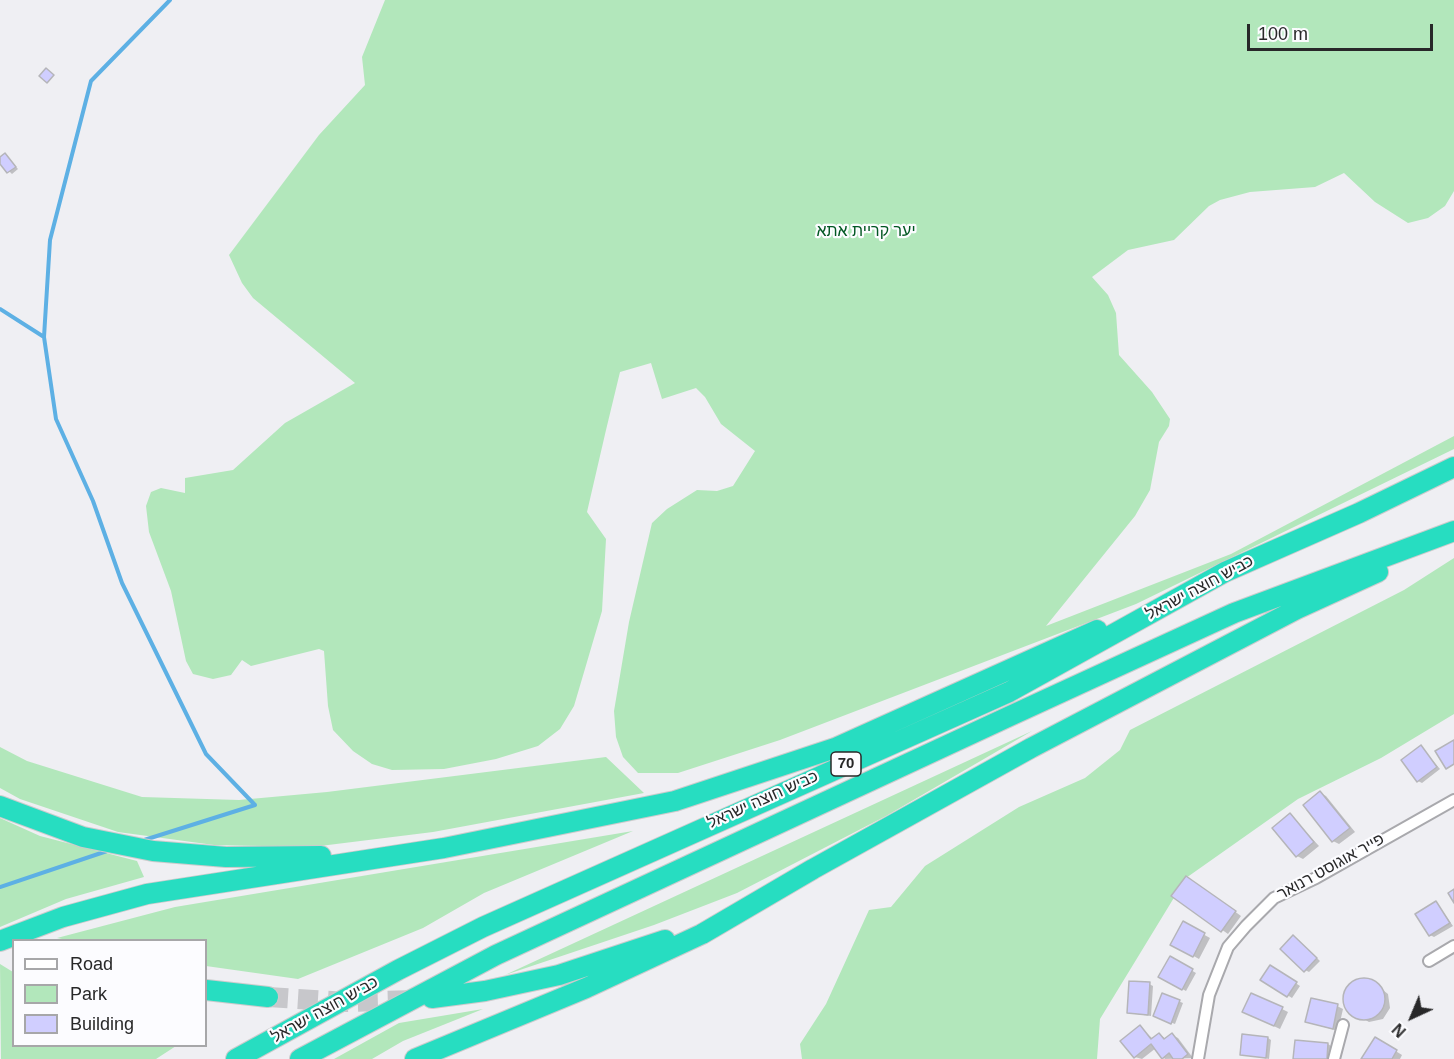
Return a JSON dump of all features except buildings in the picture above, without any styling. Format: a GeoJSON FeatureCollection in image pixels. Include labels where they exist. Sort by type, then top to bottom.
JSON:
{"type":"FeatureCollection","features":[{"type":"Feature","properties":{"kind":"highway","name":"כביש חוצה ישראל"},"geometry":{"type":"LineString","coordinates":[[236,1059],[398,970],[483,927],[1009,692],[1225,572],[1359,513],[1454,467]]}},
{"type":"Feature","properties":{"kind":"highway","name":"כביש חוצה ישראל"},"geometry":{"type":"LineString","coordinates":[[300,1059],[496,955],[1234,613],[1454,531]]}},
{"type":"Feature","properties":{"kind":"highway"},"geometry":{"type":"LineString","coordinates":[[415,1059],[637,966],[702,934],[813,869],[1031,748],[1297,609],[1454,537]]}},
{"type":"Feature","properties":{"kind":"highway"},"geometry":{"type":"LineString","coordinates":[[0,941],[63,917],[147,894],[444,848],[675,801],[775,770],[835,748],[1225,572]]}},
{"type":"Feature","properties":{"kind":"highway"},"geometry":{"type":"LineString","coordinates":[[0,806],[83,837],[114,845],[188,855],[262,858],[444,848]]}},
{"type":"Feature","properties":{"kind":"highway"},"geometry":{"type":"LineString","coordinates":[[432,998],[485,991],[559,975],[621,957],[733,911],[813,869]]}},
{"type":"Feature","properties":{"kind":"highway"},"geometry":{"type":"LineString","coordinates":[[207,990],[268,997]]}},
{"type":"Feature","properties":{"kind":"street","name":"פייר אוגוסט רנואר"},"geometry":{"type":"LineString","coordinates":[[1198,1059],[1209,995],[1228,947],[1246,926],[1274,898],[1316,878],[1454,800]]}},
{"type":"Feature","properties":{"kind":"street"},"geometry":{"type":"LineString","coordinates":[[1429,960],[1454,946]]}},
{"type":"Feature","properties":{"kind":"street"},"geometry":{"type":"LineString","coordinates":[[1334,1059],[1343,1025]]}},
{"type":"Feature","properties":{"kind":"green space","name":"יער קריית אתא"},"geometry":{"type":"Polygon","coordinates":[[[385,0],[1454,0],[1454,191],[1445,206],[1428,218],[1408,223],[1375,202],[1344,173],[1315,187],[1250,192],[1220,200],[1209,206],[1174,240],[1128,250],[1092,277],[1108,295],[1116,313],[1119,355],[1152,392],[1170,419],[1169,426],[1159,442],[1150,490],[1135,516],[1046,626],[1231,554],[1454,436],[1454,449],[1136,604],[780,740],[678,773],[638,773],[623,757],[616,737],[614,711],[629,622],[652,523],[667,509],[697,490],[717,491],[733,486],[755,451],[721,424],[705,397],[696,388],[662,399],[651,363],[620,372],[587,512],[606,539],[602,611],[574,706],[560,729],[538,746],[496,759],[444,769],[392,770],[372,764],[353,751],[333,730],[328,706],[324,651],[319,649],[251,666],[242,660],[231,675],[213,679],[193,674],[186,661],[171,591],[149,532],[146,506],[151,492],[161,488],[185,493],[185,478],[233,470],[285,423],[355,383],[253,298],[242,283],[229,255],[319,135],[365,85],[362,57],[385,0]]]}},
{"type":"Feature","properties":{"kind":"green space"},"geometry":{"type":"Polygon","coordinates":[[[1454,558],[1454,714],[1381,758],[1298,799],[1186,878],[1100,1019],[1097,1059],[802,1059],[800,1044],[826,1004],[869,910],[891,907],[925,866],[1019,807],[1085,778],[1120,750],[1130,730],[1404,590],[1454,558]]]}},
{"type":"Feature","properties":{"kind":"green space"},"geometry":{"type":"Polygon","coordinates":[[[1032,731],[886,816],[737,893],[654,925],[505,975],[1032,731]]]}},
{"type":"Feature","properties":{"kind":"green space"},"geometry":{"type":"Polygon","coordinates":[[[0,747],[27,761],[142,797],[239,800],[327,792],[606,757],[644,793],[433,832],[312,847],[214,845],[118,832],[20,799],[0,788],[0,747]]]}},
{"type":"Feature","properties":{"kind":"green space"},"geometry":{"type":"Polygon","coordinates":[[[0,818],[40,836],[137,861],[144,877],[66,899],[0,927],[0,818]]]}},
{"type":"Feature","properties":{"kind":"green space"},"geometry":{"type":"Polygon","coordinates":[[[633,831],[484,893],[423,928],[298,979],[207,966],[207,939],[57,938],[175,907],[633,831]]]}},
{"type":"Feature","properties":{"kind":"green space"},"geometry":{"type":"Polygon","coordinates":[[[0,964],[12,971],[12,1047],[174,1047],[156,1059],[1,1059],[0,964]]]}},
{"type":"Feature","properties":{"kind":"green space"},"geometry":{"type":"Polygon","coordinates":[[[483,1009],[403,1041],[372,1059],[334,1059],[399,1023],[483,1009]]]}},
{"type":"Feature","properties":{"kind":"waterway"},"geometry":{"type":"LineString","coordinates":[[141,841],[255,805],[206,754],[122,583],[93,501],[56,419],[44,337],[50,240],[91,81],[170,0]]}},
{"type":"Feature","properties":{"kind":"waterway"},"geometry":{"type":"LineString","coordinates":[[0,309],[44,337]]}},
{"type":"Feature","properties":{"kind":"waterway"},"geometry":{"type":"LineString","coordinates":[[0,887],[110,850]]}},
{"type":"Feature","properties":{"kind":"tunnel"},"geometry":{"type":"LineString","coordinates":[[268,997],[346,1002],[412,1000]]}}]}
